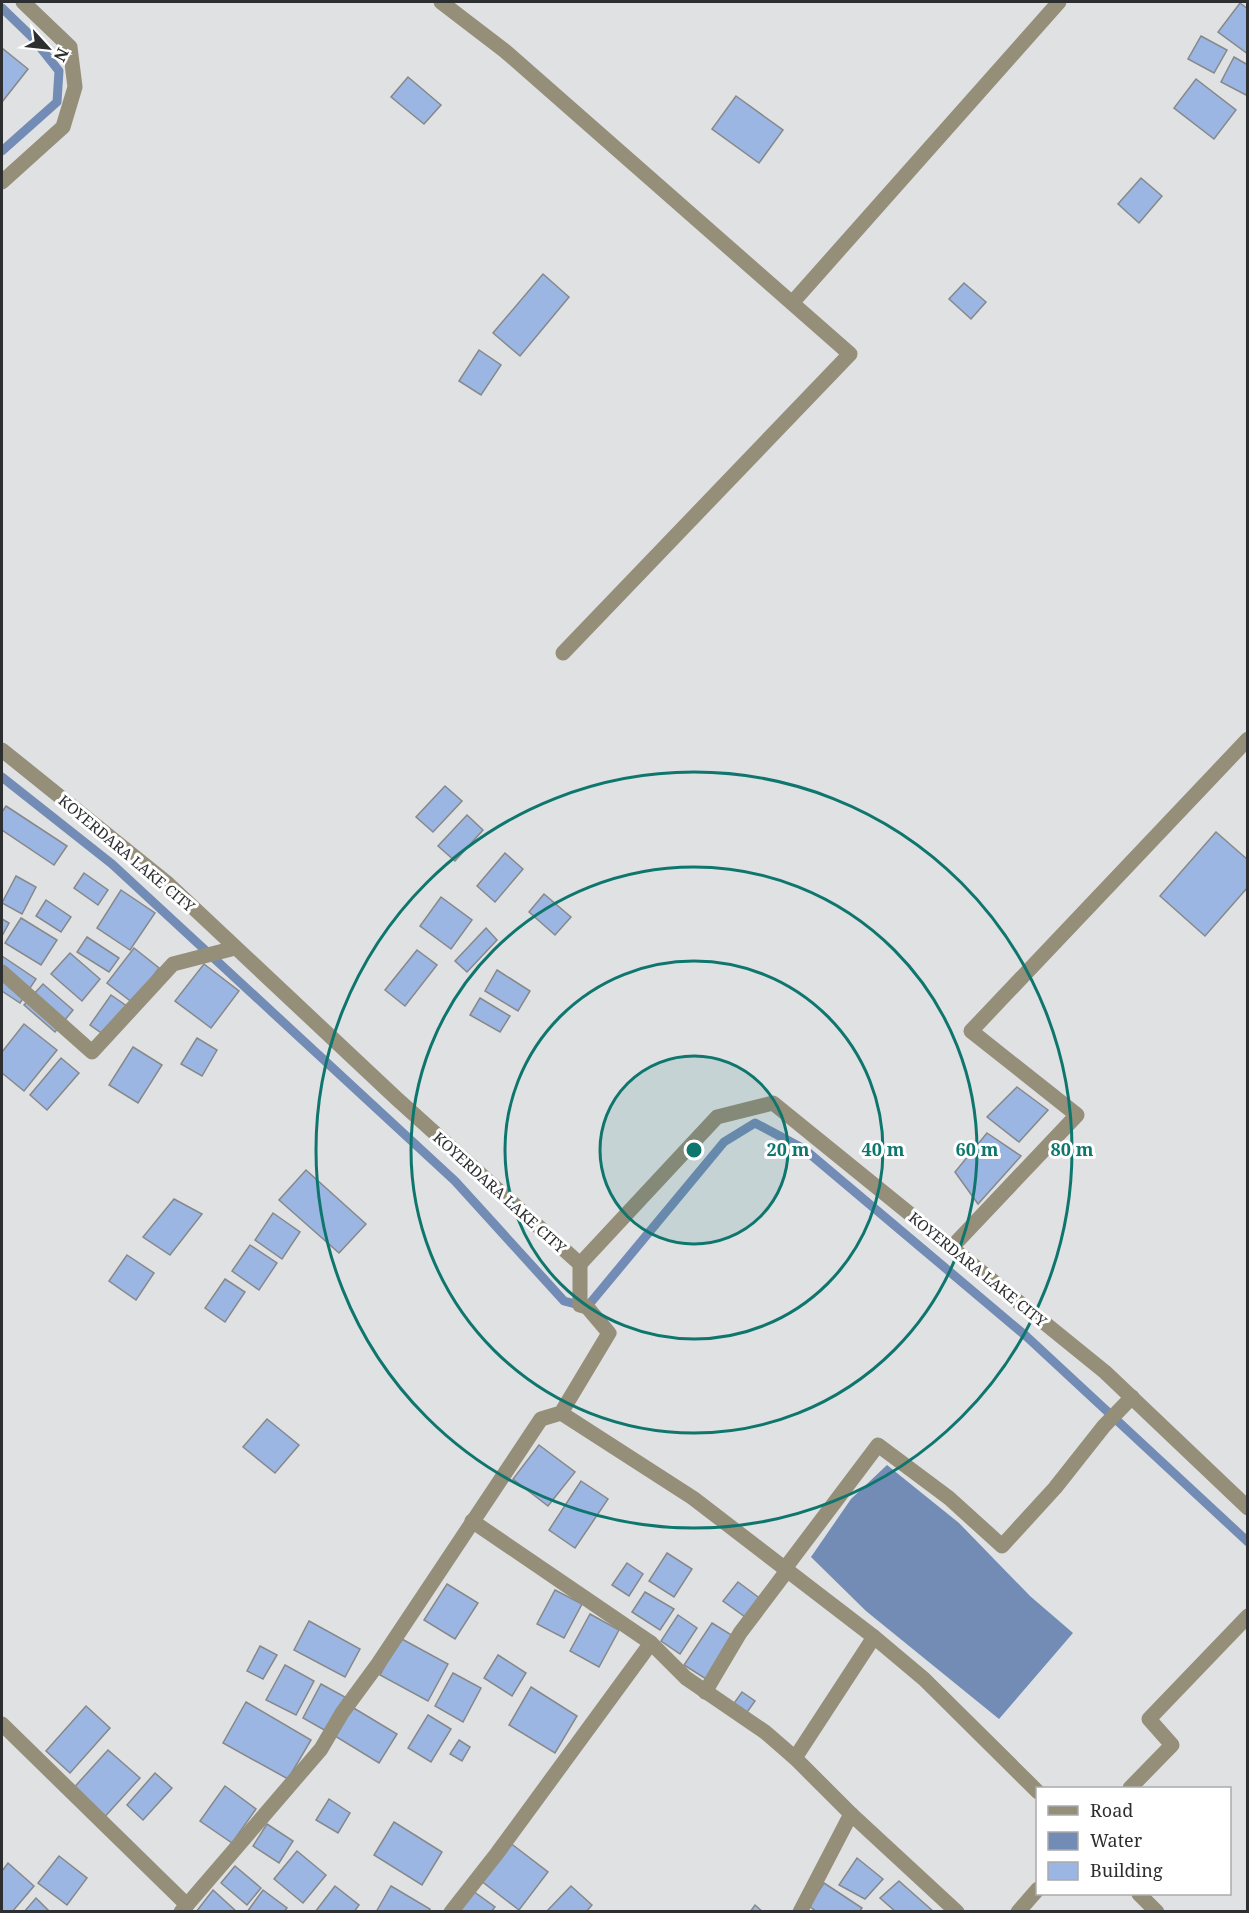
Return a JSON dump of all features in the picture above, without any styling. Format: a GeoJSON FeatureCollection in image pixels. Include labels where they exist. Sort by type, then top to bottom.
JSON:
{"type":"FeatureCollection","features":[{"type":"Feature","properties":{"kind":"street"},"geometry":{"type":"LineString","coordinates":[[2,182],[63,127],[75,87],[70,47],[22,2]]}},
{"type":"Feature","properties":{"kind":"street"},"geometry":{"type":"LineString","coordinates":[[441,2],[505,51],[850,354],[563,653]]}},
{"type":"Feature","properties":{"kind":"street"},"geometry":{"type":"LineString","coordinates":[[792,303],[1059,2]]}},
{"type":"Feature","properties":{"kind":"street"},"geometry":{"type":"LineString","coordinates":[[951,1248],[1077,1115],[970,1031],[1248,739]]}},
{"type":"Feature","properties":{"kind":"street","name":"KOYERDARA LAKE CITY"},"geometry":{"type":"LineString","coordinates":[[2,750],[166,882],[396,1098],[580,1264],[717,1117],[773,1103],[1106,1372],[1248,1508]]}},
{"type":"Feature","properties":{"kind":"street"},"geometry":{"type":"LineString","coordinates":[[2,972],[92,1052],[173,964],[235,948]]}},
{"type":"Feature","properties":{"kind":"street"},"geometry":{"type":"LineString","coordinates":[[2,1724],[184,1908],[321,1749],[342,1713],[378,1664],[541,1419],[561,1413],[609,1333],[587,1307],[580,1305],[580,1264]]}},
{"type":"Feature","properties":{"kind":"street"},"geometry":{"type":"LineString","coordinates":[[705,1692],[740,1633],[878,1445],[949,1498],[1002,1546],[1055,1488],[1104,1426],[1132,1397]]}},
{"type":"Feature","properties":{"kind":"street"},"geometry":{"type":"LineString","coordinates":[[561,1413],[693,1498],[874,1636],[924,1678],[1036,1790]]}},
{"type":"Feature","properties":{"kind":"street"},"geometry":{"type":"LineString","coordinates":[[472,1521],[651,1643],[686,1678],[765,1732],[957,1911]]}},
{"type":"Feature","properties":{"kind":"street"},"geometry":{"type":"LineString","coordinates":[[1131,1787],[1172,1744],[1149,1719],[1248,1616]]}},
{"type":"Feature","properties":{"kind":"street"},"geometry":{"type":"LineString","coordinates":[[795,1758],[874,1636]]}},
{"type":"Feature","properties":{"kind":"street"},"geometry":{"type":"LineString","coordinates":[[451,1911],[498,1852],[651,1643]]}},
{"type":"Feature","properties":{"kind":"street"},"geometry":{"type":"LineString","coordinates":[[800,1911],[851,1814]]}},
{"type":"Feature","properties":{"kind":"street"},"geometry":{"type":"LineString","coordinates":[[1018,1911],[1036,1891]]}},
{"type":"Feature","properties":{"kind":"street"},"geometry":{"type":"LineString","coordinates":[[1141,1895],[1157,1911]]}},
{"type":"Feature","properties":{"kind":"water"},"geometry":{"type":"Polygon","coordinates":[[[887,1465],[959,1523],[1030,1596],[1073,1633],[999,1719],[866,1611],[811,1557],[851,1499],[887,1465]]]}},
{"type":"Feature","properties":{"kind":"building"},"geometry":{"type":"Polygon","coordinates":[[[1240,3],[1248,9],[1248,54],[1218,32],[1240,3]]]}},
{"type":"Feature","properties":{"kind":"building"},"geometry":{"type":"Polygon","coordinates":[[[1201,36],[1227,50],[1214,73],[1188,59],[1201,36]]]}},
{"type":"Feature","properties":{"kind":"building"},"geometry":{"type":"Polygon","coordinates":[[[2,48],[28,69],[2,102],[2,48]]]}},
{"type":"Feature","properties":{"kind":"building"},"geometry":{"type":"Polygon","coordinates":[[[1234,57],[1248,65],[1246,95],[1221,82],[1234,57]]]}},
{"type":"Feature","properties":{"kind":"building"},"geometry":{"type":"Polygon","coordinates":[[[408,77],[441,105],[424,124],[391,97],[408,77]]]}},
{"type":"Feature","properties":{"kind":"building"},"geometry":{"type":"Polygon","coordinates":[[[1196,79],[1236,110],[1214,139],[1174,108],[1196,79]]]}},
{"type":"Feature","properties":{"kind":"building"},"geometry":{"type":"Polygon","coordinates":[[[736,96],[783,130],[759,163],[712,129],[736,96]]]}},
{"type":"Feature","properties":{"kind":"building"},"geometry":{"type":"Polygon","coordinates":[[[1141,178],[1162,196],[1139,223],[1118,204],[1141,178]]]}},
{"type":"Feature","properties":{"kind":"building"},"geometry":{"type":"Polygon","coordinates":[[[543,274],[569,297],[520,356],[493,333],[543,274]]]}},
{"type":"Feature","properties":{"kind":"building"},"geometry":{"type":"Polygon","coordinates":[[[964,283],[986,302],[971,319],[949,299],[964,283]]]}},
{"type":"Feature","properties":{"kind":"building"},"geometry":{"type":"Polygon","coordinates":[[[479,350],[501,365],[481,395],[459,381],[479,350]]]}},
{"type":"Feature","properties":{"kind":"building"},"geometry":{"type":"Polygon","coordinates":[[[445,786],[462,801],[433,832],[416,817],[445,786]]]}},
{"type":"Feature","properties":{"kind":"building"},"geometry":{"type":"Polygon","coordinates":[[[6,806],[67,846],[54,865],[2,830],[2,812],[6,806]]]}},
{"type":"Feature","properties":{"kind":"building"},"geometry":{"type":"Polygon","coordinates":[[[467,815],[483,830],[455,861],[438,846],[467,815]]]}},
{"type":"Feature","properties":{"kind":"building"},"geometry":{"type":"Polygon","coordinates":[[[1216,832],[1248,860],[1248,887],[1205,936],[1160,896],[1216,832]]]}},
{"type":"Feature","properties":{"kind":"building"},"geometry":{"type":"Polygon","coordinates":[[[505,853],[523,869],[495,902],[477,886],[505,853]]]}},
{"type":"Feature","properties":{"kind":"building"},"geometry":{"type":"Polygon","coordinates":[[[84,873],[108,890],[98,905],[74,888],[84,873]]]}},
{"type":"Feature","properties":{"kind":"building"},"geometry":{"type":"Polygon","coordinates":[[[16,876],[36,887],[22,914],[2,903],[16,876]]]}},
{"type":"Feature","properties":{"kind":"building"},"geometry":{"type":"Polygon","coordinates":[[[121,890],[155,913],[130,950],[97,928],[121,890]]]}},
{"type":"Feature","properties":{"kind":"building"},"geometry":{"type":"Polygon","coordinates":[[[544,894],[571,917],[555,935],[529,912],[544,894]]]}},
{"type":"Feature","properties":{"kind":"building"},"geometry":{"type":"Polygon","coordinates":[[[441,897],[472,920],[451,949],[420,926],[441,897]]]}},
{"type":"Feature","properties":{"kind":"building"},"geometry":{"type":"Polygon","coordinates":[[[46,900],[71,917],[61,932],[36,916],[46,900]]]}},
{"type":"Feature","properties":{"kind":"building"},"geometry":{"type":"Polygon","coordinates":[[[21,918],[57,940],[41,965],[5,943],[21,918]]]}},
{"type":"Feature","properties":{"kind":"building"},"geometry":{"type":"Polygon","coordinates":[[[2,919],[9,923],[2,936],[2,919]]]}},
{"type":"Feature","properties":{"kind":"building"},"geometry":{"type":"Polygon","coordinates":[[[486,928],[497,940],[467,972],[455,961],[486,928]]]}},
{"type":"Feature","properties":{"kind":"building"},"geometry":{"type":"Polygon","coordinates":[[[87,937],[119,958],[109,972],[77,952],[87,937]]]}},
{"type":"Feature","properties":{"kind":"building"},"geometry":{"type":"Polygon","coordinates":[[[134,948],[159,968],[133,1003],[107,983],[134,948]]]}},
{"type":"Feature","properties":{"kind":"building"},"geometry":{"type":"Polygon","coordinates":[[[417,950],[437,965],[405,1006],[385,990],[417,950]]]}},
{"type":"Feature","properties":{"kind":"building"},"geometry":{"type":"Polygon","coordinates":[[[70,953],[100,979],[82,1001],[51,974],[70,953]]]}},
{"type":"Feature","properties":{"kind":"building"},"geometry":{"type":"Polygon","coordinates":[[[2,956],[36,979],[20,1003],[2,991],[2,956]]]}},
{"type":"Feature","properties":{"kind":"building"},"geometry":{"type":"Polygon","coordinates":[[[204,964],[239,991],[211,1028],[175,1001],[204,964]]]}},
{"type":"Feature","properties":{"kind":"building"},"geometry":{"type":"Polygon","coordinates":[[[497,970],[530,991],[518,1011],[485,991],[497,970]]]}},
{"type":"Feature","properties":{"kind":"building"},"geometry":{"type":"Polygon","coordinates":[[[43,984],[73,1010],[55,1032],[24,1005],[43,984]]]}},
{"type":"Feature","properties":{"kind":"building"},"geometry":{"type":"Polygon","coordinates":[[[111,995],[131,1009],[110,1039],[90,1025],[111,995]]]}},
{"type":"Feature","properties":{"kind":"building"},"geometry":{"type":"Polygon","coordinates":[[[480,998],[510,1016],[500,1032],[470,1015],[480,998]]]}},
{"type":"Feature","properties":{"kind":"building"},"geometry":{"type":"Polygon","coordinates":[[[24,1024],[57,1050],[24,1091],[2,1073],[2,1052],[24,1024]]]}},
{"type":"Feature","properties":{"kind":"building"},"geometry":{"type":"Polygon","coordinates":[[[197,1038],[217,1050],[202,1076],[181,1064],[197,1038]]]}},
{"type":"Feature","properties":{"kind":"building"},"geometry":{"type":"Polygon","coordinates":[[[133,1047],[162,1065],[138,1103],[109,1085],[133,1047]]]}},
{"type":"Feature","properties":{"kind":"building"},"geometry":{"type":"Polygon","coordinates":[[[61,1058],[79,1073],[47,1110],[30,1095],[61,1058]]]}},
{"type":"Feature","properties":{"kind":"building"},"geometry":{"type":"Polygon","coordinates":[[[1017,1087],[1048,1110],[1019,1142],[987,1117],[1017,1087]]]}},
{"type":"Feature","properties":{"kind":"building"},"geometry":{"type":"Polygon","coordinates":[[[987,1133],[1021,1156],[978,1204],[955,1172],[987,1133]]]}},
{"type":"Feature","properties":{"kind":"building"},"geometry":{"type":"Polygon","coordinates":[[[306,1170],[366,1224],[339,1253],[279,1200],[306,1170]]]}},
{"type":"Feature","properties":{"kind":"building"},"geometry":{"type":"Polygon","coordinates":[[[174,1199],[202,1214],[170,1255],[143,1237],[174,1199]]]}},
{"type":"Feature","properties":{"kind":"building"},"geometry":{"type":"Polygon","coordinates":[[[273,1213],[300,1232],[282,1259],[255,1240],[273,1213]]]}},
{"type":"Feature","properties":{"kind":"building"},"geometry":{"type":"Polygon","coordinates":[[[250,1245],[277,1263],[259,1290],[232,1271],[250,1245]]]}},
{"type":"Feature","properties":{"kind":"building"},"geometry":{"type":"Polygon","coordinates":[[[127,1255],[154,1273],[136,1300],[109,1281],[127,1255]]]}},
{"type":"Feature","properties":{"kind":"building"},"geometry":{"type":"Polygon","coordinates":[[[225,1279],[245,1292],[225,1322],[205,1308],[225,1279]]]}},
{"type":"Feature","properties":{"kind":"building"},"geometry":{"type":"Polygon","coordinates":[[[267,1419],[299,1445],[275,1473],[243,1447],[267,1419]]]}},
{"type":"Feature","properties":{"kind":"building"},"geometry":{"type":"Polygon","coordinates":[[[539,1445],[575,1472],[548,1506],[513,1479],[539,1445]]]}},
{"type":"Feature","properties":{"kind":"building"},"geometry":{"type":"Polygon","coordinates":[[[581,1481],[608,1499],[575,1548],[549,1530],[581,1481]]]}},
{"type":"Feature","properties":{"kind":"building"},"geometry":{"type":"Polygon","coordinates":[[[667,1553],[692,1569],[674,1597],[649,1581],[667,1553]]]}},
{"type":"Feature","properties":{"kind":"building"},"geometry":{"type":"Polygon","coordinates":[[[627,1563],[643,1574],[629,1596],[612,1585],[627,1563]]]}},
{"type":"Feature","properties":{"kind":"building"},"geometry":{"type":"Polygon","coordinates":[[[738,1582],[762,1600],[748,1619],[723,1601],[738,1582]]]}},
{"type":"Feature","properties":{"kind":"building"},"geometry":{"type":"Polygon","coordinates":[[[447,1584],[478,1603],[455,1639],[424,1620],[447,1584]]]}},
{"type":"Feature","properties":{"kind":"building"},"geometry":{"type":"Polygon","coordinates":[[[555,1590],[582,1604],[564,1638],[537,1624],[555,1590]]]}},
{"type":"Feature","properties":{"kind":"building"},"geometry":{"type":"Polygon","coordinates":[[[645,1592],[674,1609],[660,1630],[632,1612],[645,1592]]]}},
{"type":"Feature","properties":{"kind":"building"},"geometry":{"type":"Polygon","coordinates":[[[590,1614],[619,1630],[599,1667],[570,1651],[590,1614]]]}},
{"type":"Feature","properties":{"kind":"building"},"geometry":{"type":"Polygon","coordinates":[[[678,1615],[697,1628],[680,1654],[661,1641],[678,1615]]]}},
{"type":"Feature","properties":{"kind":"building"},"geometry":{"type":"Polygon","coordinates":[[[309,1621],[360,1649],[345,1677],[294,1650],[309,1621]]]}},
{"type":"Feature","properties":{"kind":"building"},"geometry":{"type":"Polygon","coordinates":[[[712,1623],[733,1636],[706,1679],[684,1665],[712,1623]]]}},
{"type":"Feature","properties":{"kind":"building"},"geometry":{"type":"Polygon","coordinates":[[[400,1638],[448,1664],[428,1701],[380,1675],[400,1638]]]}},
{"type":"Feature","properties":{"kind":"building"},"geometry":{"type":"Polygon","coordinates":[[[260,1646],[277,1655],[263,1679],[247,1671],[260,1646]]]}},
{"type":"Feature","properties":{"kind":"building"},"geometry":{"type":"Polygon","coordinates":[[[498,1655],[526,1673],[512,1696],[484,1678],[498,1655]]]}},
{"type":"Feature","properties":{"kind":"building"},"geometry":{"type":"Polygon","coordinates":[[[285,1665],[314,1681],[296,1715],[266,1700],[285,1665]]]}},
{"type":"Feature","properties":{"kind":"building"},"geometry":{"type":"Polygon","coordinates":[[[453,1673],[481,1688],[463,1722],[435,1706],[453,1673]]]}},
{"type":"Feature","properties":{"kind":"building"},"geometry":{"type":"Polygon","coordinates":[[[321,1684],[345,1697],[326,1731],[303,1718],[321,1684]]]}},
{"type":"Feature","properties":{"kind":"building"},"geometry":{"type":"Polygon","coordinates":[[[531,1687],[577,1716],[555,1753],[509,1725],[531,1687]]]}},
{"type":"Feature","properties":{"kind":"building"},"geometry":{"type":"Polygon","coordinates":[[[742,1692],[755,1701],[743,1718],[730,1709],[742,1692]]]}},
{"type":"Feature","properties":{"kind":"building"},"geometry":{"type":"Polygon","coordinates":[[[246,1702],[311,1740],[288,1779],[223,1743],[246,1702]]]}},
{"type":"Feature","properties":{"kind":"building"},"geometry":{"type":"Polygon","coordinates":[[[86,1706],[110,1728],[70,1773],[46,1751],[86,1706]]]}},
{"type":"Feature","properties":{"kind":"building"},"geometry":{"type":"Polygon","coordinates":[[[352,1707],[397,1734],[379,1763],[335,1736],[352,1707]]]}},
{"type":"Feature","properties":{"kind":"building"},"geometry":{"type":"Polygon","coordinates":[[[428,1715],[451,1729],[431,1762],[408,1748],[428,1715]]]}},
{"type":"Feature","properties":{"kind":"building"},"geometry":{"type":"Polygon","coordinates":[[[459,1740],[470,1747],[462,1761],[450,1754],[459,1740]]]}},
{"type":"Feature","properties":{"kind":"building"},"geometry":{"type":"Polygon","coordinates":[[[108,1750],[140,1778],[101,1821],[70,1792],[108,1750]]]}},
{"type":"Feature","properties":{"kind":"building"},"geometry":{"type":"Polygon","coordinates":[[[155,1773],[172,1788],[143,1820],[127,1805],[155,1773]]]}},
{"type":"Feature","properties":{"kind":"building"},"geometry":{"type":"Polygon","coordinates":[[[225,1786],[256,1809],[232,1843],[200,1821],[225,1786]]]}},
{"type":"Feature","properties":{"kind":"building"},"geometry":{"type":"Polygon","coordinates":[[[329,1799],[350,1813],[338,1833],[316,1820],[329,1799]]]}},
{"type":"Feature","properties":{"kind":"building"},"geometry":{"type":"Polygon","coordinates":[[[394,1822],[442,1852],[422,1885],[374,1855],[394,1822]]]}},
{"type":"Feature","properties":{"kind":"building"},"geometry":{"type":"Polygon","coordinates":[[[267,1824],[293,1841],[279,1863],[253,1846],[267,1824]]]}},
{"type":"Feature","properties":{"kind":"building"},"geometry":{"type":"Polygon","coordinates":[[[509,1842],[548,1872],[519,1910],[480,1880],[509,1842]]]}},
{"type":"Feature","properties":{"kind":"building"},"geometry":{"type":"Polygon","coordinates":[[[297,1851],[326,1875],[303,1903],[274,1879],[297,1851]]]}},
{"type":"Feature","properties":{"kind":"building"},"geometry":{"type":"Polygon","coordinates":[[[59,1856],[87,1878],[67,1905],[38,1883],[59,1856]]]}},
{"type":"Feature","properties":{"kind":"building"},"geometry":{"type":"Polygon","coordinates":[[[857,1858],[883,1879],[865,1899],[839,1885],[857,1858]]]}},
{"type":"Feature","properties":{"kind":"building"},"geometry":{"type":"Polygon","coordinates":[[[8,1863],[34,1886],[12,1912],[3,1912],[2,1871],[8,1863]]]}},
{"type":"Feature","properties":{"kind":"building"},"geometry":{"type":"Polygon","coordinates":[[[235,1866],[261,1888],[247,1905],[221,1883],[235,1866]]]}},
{"type":"Feature","properties":{"kind":"building"},"geometry":{"type":"Polygon","coordinates":[[[899,1881],[934,1912],[896,1912],[880,1898],[899,1881]]]}},
{"type":"Feature","properties":{"kind":"building"},"geometry":{"type":"Polygon","coordinates":[[[824,1883],[862,1908],[859,1912],[817,1912],[809,1906],[824,1883]]]}},
{"type":"Feature","properties":{"kind":"building"},"geometry":{"type":"Polygon","coordinates":[[[335,1886],[359,1905],[354,1912],[315,1912],[335,1886]]]}},
{"type":"Feature","properties":{"kind":"building"},"geometry":{"type":"Polygon","coordinates":[[[391,1886],[430,1909],[429,1912],[376,1912],[391,1886]]]}},
{"type":"Feature","properties":{"kind":"building"},"geometry":{"type":"Polygon","coordinates":[[[571,1886],[592,1905],[586,1912],[547,1911],[571,1886]]]}},
{"type":"Feature","properties":{"kind":"building"},"geometry":{"type":"Polygon","coordinates":[[[213,1890],[237,1912],[196,1912],[213,1890]]]}},
{"type":"Feature","properties":{"kind":"building"},"geometry":{"type":"Polygon","coordinates":[[[263,1890],[287,1908],[284,1912],[247,1912],[263,1890]]]}},
{"type":"Feature","properties":{"kind":"building"},"geometry":{"type":"Polygon","coordinates":[[[473,1891],[495,1907],[491,1912],[459,1912],[473,1891]]]}},
{"type":"Feature","properties":{"kind":"building"},"geometry":{"type":"Polygon","coordinates":[[[36,1898],[50,1912],[24,1912],[36,1898]]]}},
{"type":"Feature","properties":{"kind":"building"},"geometry":{"type":"Polygon","coordinates":[[[755,1905],[763,1912],[750,1912],[755,1905]]]}},
{"type":"Feature","properties":{"kind":"waterway"},"geometry":{"type":"LineString","coordinates":[[2,8],[32,37],[59,71],[57,102],[2,151]]}},
{"type":"Feature","properties":{"kind":"waterway"},"geometry":{"type":"LineString","coordinates":[[2,777],[112,864],[455,1181],[564,1301],[587,1307],[724,1142],[755,1123],[804,1149],[1026,1336],[1248,1542]]}}]}
